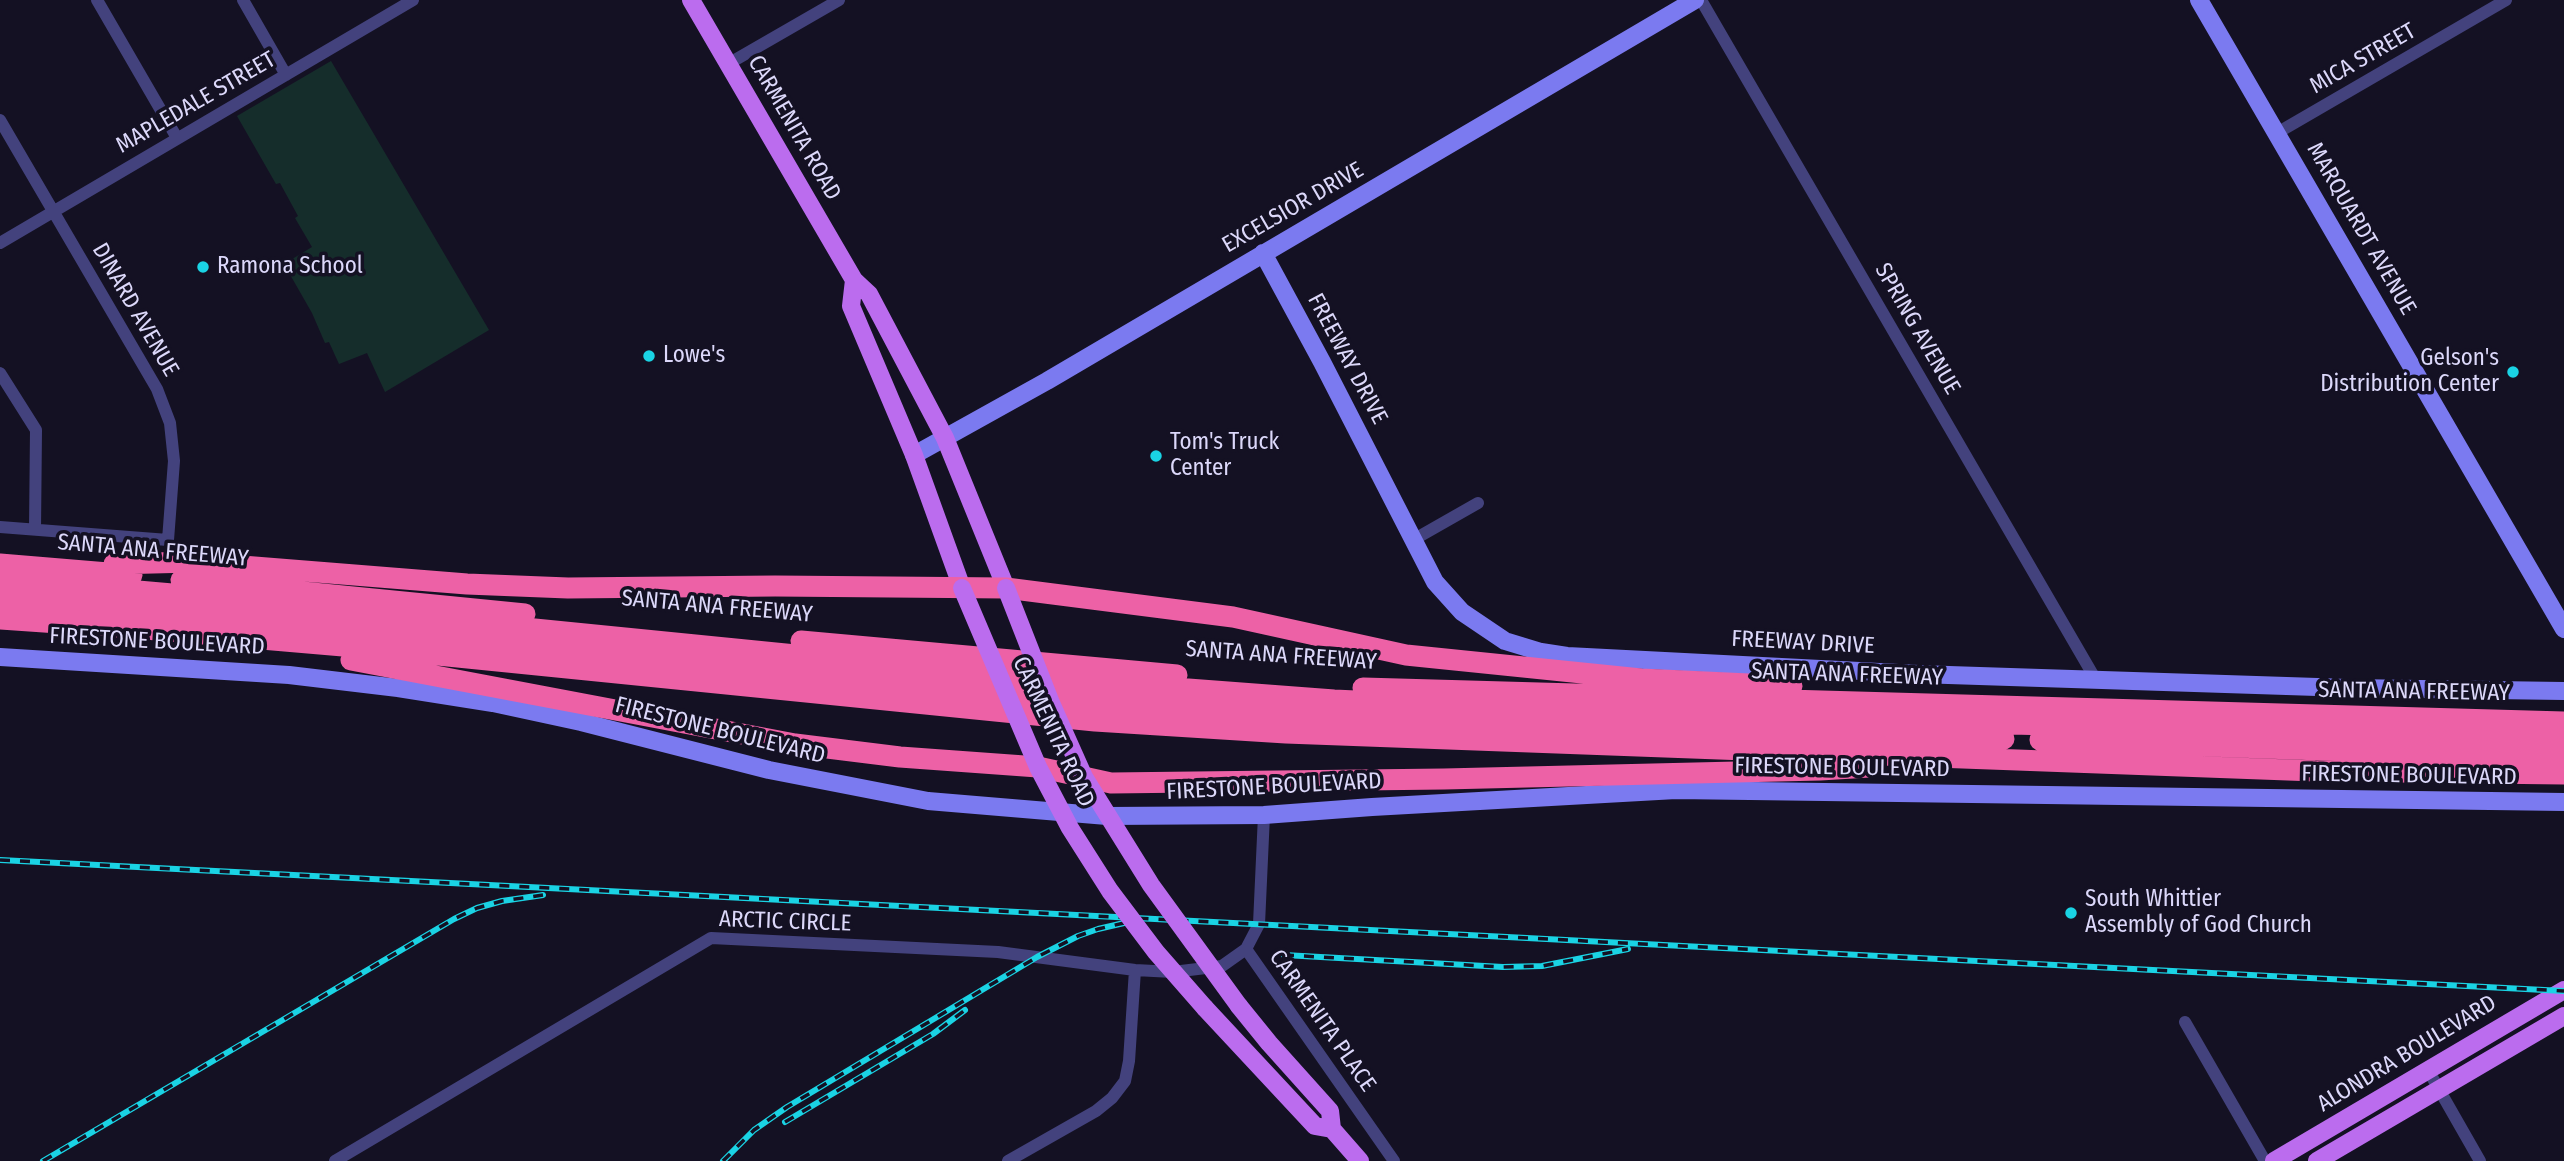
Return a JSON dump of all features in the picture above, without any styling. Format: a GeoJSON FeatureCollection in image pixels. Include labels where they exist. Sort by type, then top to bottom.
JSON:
{"type":"FeatureCollection","features":[{"type":"Feature","properties":{"kind":"highway"},"geometry":{"type":"LineString","coordinates":[[28,566],[192,562],[467,584],[568,588],[1006,588],[1233,617],[1406,655],[1641,679],[1839,688],[2026,706]]}},
{"type":"Feature","properties":{"kind":"highway","name":"SANTA ANA FREEWAY"},"geometry":{"type":"LineString","coordinates":[[0,564],[1184,676],[1383,689],[2564,722]]}},
{"type":"Feature","properties":{"kind":"highway"},"geometry":{"type":"LineString","coordinates":[[0,579],[264,602],[962,672],[1334,700],[1632,714],[2564,738]]}},
{"type":"Feature","properties":{"kind":"highway"},"geometry":{"type":"LineString","coordinates":[[0,599],[313,624],[988,694],[1265,715],[1442,725],[2347,751],[2564,754]]}},
{"type":"Feature","properties":{"kind":"highway"},"geometry":{"type":"LineString","coordinates":[[0,619],[378,649],[1095,721],[1465,741],[2315,771],[2564,774]]}},
{"type":"Feature","properties":{"kind":"highway"},"geometry":{"type":"LineString","coordinates":[[145,629],[254,649],[371,662],[447,679],[795,744],[900,757],[1038,767],[1111,783],[1820,770],[1981,759]]}},
{"type":"Feature","properties":{"kind":"main road","name":"CARMENITA ROAD"},"geometry":{"type":"LineString","coordinates":[[691,0],[853,281],[869,294],[945,438],[1051,703],[1084,777],[1151,885],[1239,1006],[1330,1111],[1332,1129],[1360,1161]]}},
{"type":"Feature","properties":{"kind":"main road","name":"CARMENITA ROAD"},"geometry":{"type":"LineString","coordinates":[[853,281],[851,306],[914,455],[962,588],[1038,767],[1070,828],[1110,891],[1156,952],[1315,1126],[1332,1129]]}},
{"type":"Feature","properties":{"kind":"main road","name":"ALONDRA BOULEVARD"},"geometry":{"type":"LineString","coordinates":[[2274,1161],[2564,990]]}},
{"type":"Feature","properties":{"kind":"main road","name":"ALONDRA BOULEVARD"},"geometry":{"type":"LineString","coordinates":[[2317,1161],[2564,1016]]}},
{"type":"Feature","properties":{"kind":"street"},"geometry":{"type":"LineString","coordinates":[[97,0],[177,138]]}},
{"type":"Feature","properties":{"kind":"street"},"geometry":{"type":"LineString","coordinates":[[243,0],[286,75]]}},
{"type":"Feature","properties":{"kind":"street","name":"MAPLEDALE STREET"},"geometry":{"type":"LineString","coordinates":[[0,243],[286,75],[391,6],[413,0]]}},
{"type":"Feature","properties":{"kind":"street"},"geometry":{"type":"LineString","coordinates":[[728,64],[839,0]]}},
{"type":"Feature","properties":{"kind":"street","name":"EXCELSIOR DRIVE"},"geometry":{"type":"LineString","coordinates":[[914,455],[1001,407],[1695,0]]}},
{"type":"Feature","properties":{"kind":"street","name":"SPRING AVENUE"},"geometry":{"type":"LineString","coordinates":[[1701,0],[2096,680]]}},
{"type":"Feature","properties":{"kind":"street","name":"MARQUARDT AVENUE"},"geometry":{"type":"LineString","coordinates":[[2199,0],[2564,629]]}},
{"type":"Feature","properties":{"kind":"street","name":"MICA STREET"},"geometry":{"type":"LineString","coordinates":[[2277,133],[2506,0]]}},
{"type":"Feature","properties":{"kind":"street","name":"DINARD AVENUE"},"geometry":{"type":"LineString","coordinates":[[0,120],[157,389],[170,423],[174,461],[168,540],[35,529]]}},
{"type":"Feature","properties":{"kind":"street","name":"FREEWAY DRIVE"},"geometry":{"type":"LineString","coordinates":[[1263,253],[1435,582],[1462,612],[1505,641],[1541,652],[1918,674],[2564,691]]}},
{"type":"Feature","properties":{"kind":"street"},"geometry":{"type":"LineString","coordinates":[[0,373],[36,430],[35,529],[0,527]]}},
{"type":"Feature","properties":{"kind":"street"},"geometry":{"type":"LineString","coordinates":[[1413,540],[1478,503]]}},
{"type":"Feature","properties":{"kind":"street","name":"FIRESTONE BOULEVARD"},"geometry":{"type":"LineString","coordinates":[[0,657],[261,673],[398,688],[493,703],[581,722],[769,770],[928,801],[1034,812],[1107,816],[1264,815],[1676,790],[2564,802]]}},
{"type":"Feature","properties":{"kind":"street","name":"CARMENITA PLACE"},"geometry":{"type":"LineString","coordinates":[[1264,815],[1259,924],[1245,949],[1394,1161]]}},
{"type":"Feature","properties":{"kind":"street","name":"ARCTIC CIRCLE"},"geometry":{"type":"LineString","coordinates":[[335,1161],[711,938],[998,952],[1135,970],[1173,972],[1222,966],[1245,949]]}},
{"type":"Feature","properties":{"kind":"street"},"geometry":{"type":"LineString","coordinates":[[1007,1161],[1096,1111],[1112,1098],[1125,1081],[1129,1061],[1135,970]]}},
{"type":"Feature","properties":{"kind":"street"},"geometry":{"type":"LineString","coordinates":[[2185,1022],[2265,1161]]}},
{"type":"Feature","properties":{"kind":"street"},"geometry":{"type":"LineString","coordinates":[[2428,1070],[2480,1161]]}},
{"type":"Feature","properties":{"kind":"green space"},"geometry":{"type":"Polygon","coordinates":[[[331,61],[489,330],[385,392],[367,353],[339,364],[329,342],[325,343],[312,313],[284,264],[312,247],[295,218],[298,216],[280,183],[276,184],[237,116],[331,61]]]}},
{"type":"Feature","properties":{"kind":"railway"},"geometry":{"type":"LineString","coordinates":[[0,860],[2564,991]]}},
{"type":"Feature","properties":{"kind":"railway"},"geometry":{"type":"LineString","coordinates":[[43,1161],[454,919],[477,908],[502,901],[543,895]]}},
{"type":"Feature","properties":{"kind":"railway"},"geometry":{"type":"LineString","coordinates":[[723,1161],[754,1130],[787,1107],[1037,957],[1078,936],[1124,923]]}},
{"type":"Feature","properties":{"kind":"railway"},"geometry":{"type":"LineString","coordinates":[[1284,955],[1503,967],[1542,966],[1628,949]]}},
{"type":"Feature","properties":{"kind":"railway"},"geometry":{"type":"LineString","coordinates":[[785,1122],[933,1034],[965,1010]]}},
{"type":"Feature","properties":{"kind":"place","name":"Ramona School"},"geometry":{"type":"Point","coordinates":[203,267]}},
{"type":"Feature","properties":{"kind":"place","name":"Lowe's"},"geometry":{"type":"Point","coordinates":[649,356]}},
{"type":"Feature","properties":{"kind":"place","name":"Gelson's Distribution Center"},"geometry":{"type":"Point","coordinates":[2513,372]}},
{"type":"Feature","properties":{"kind":"place","name":"Tom's Truck Center"},"geometry":{"type":"Point","coordinates":[1156,456]}},
{"type":"Feature","properties":{"kind":"place","name":"South Whittier Assembly of God Church"},"geometry":{"type":"Point","coordinates":[2071,913]}}]}
